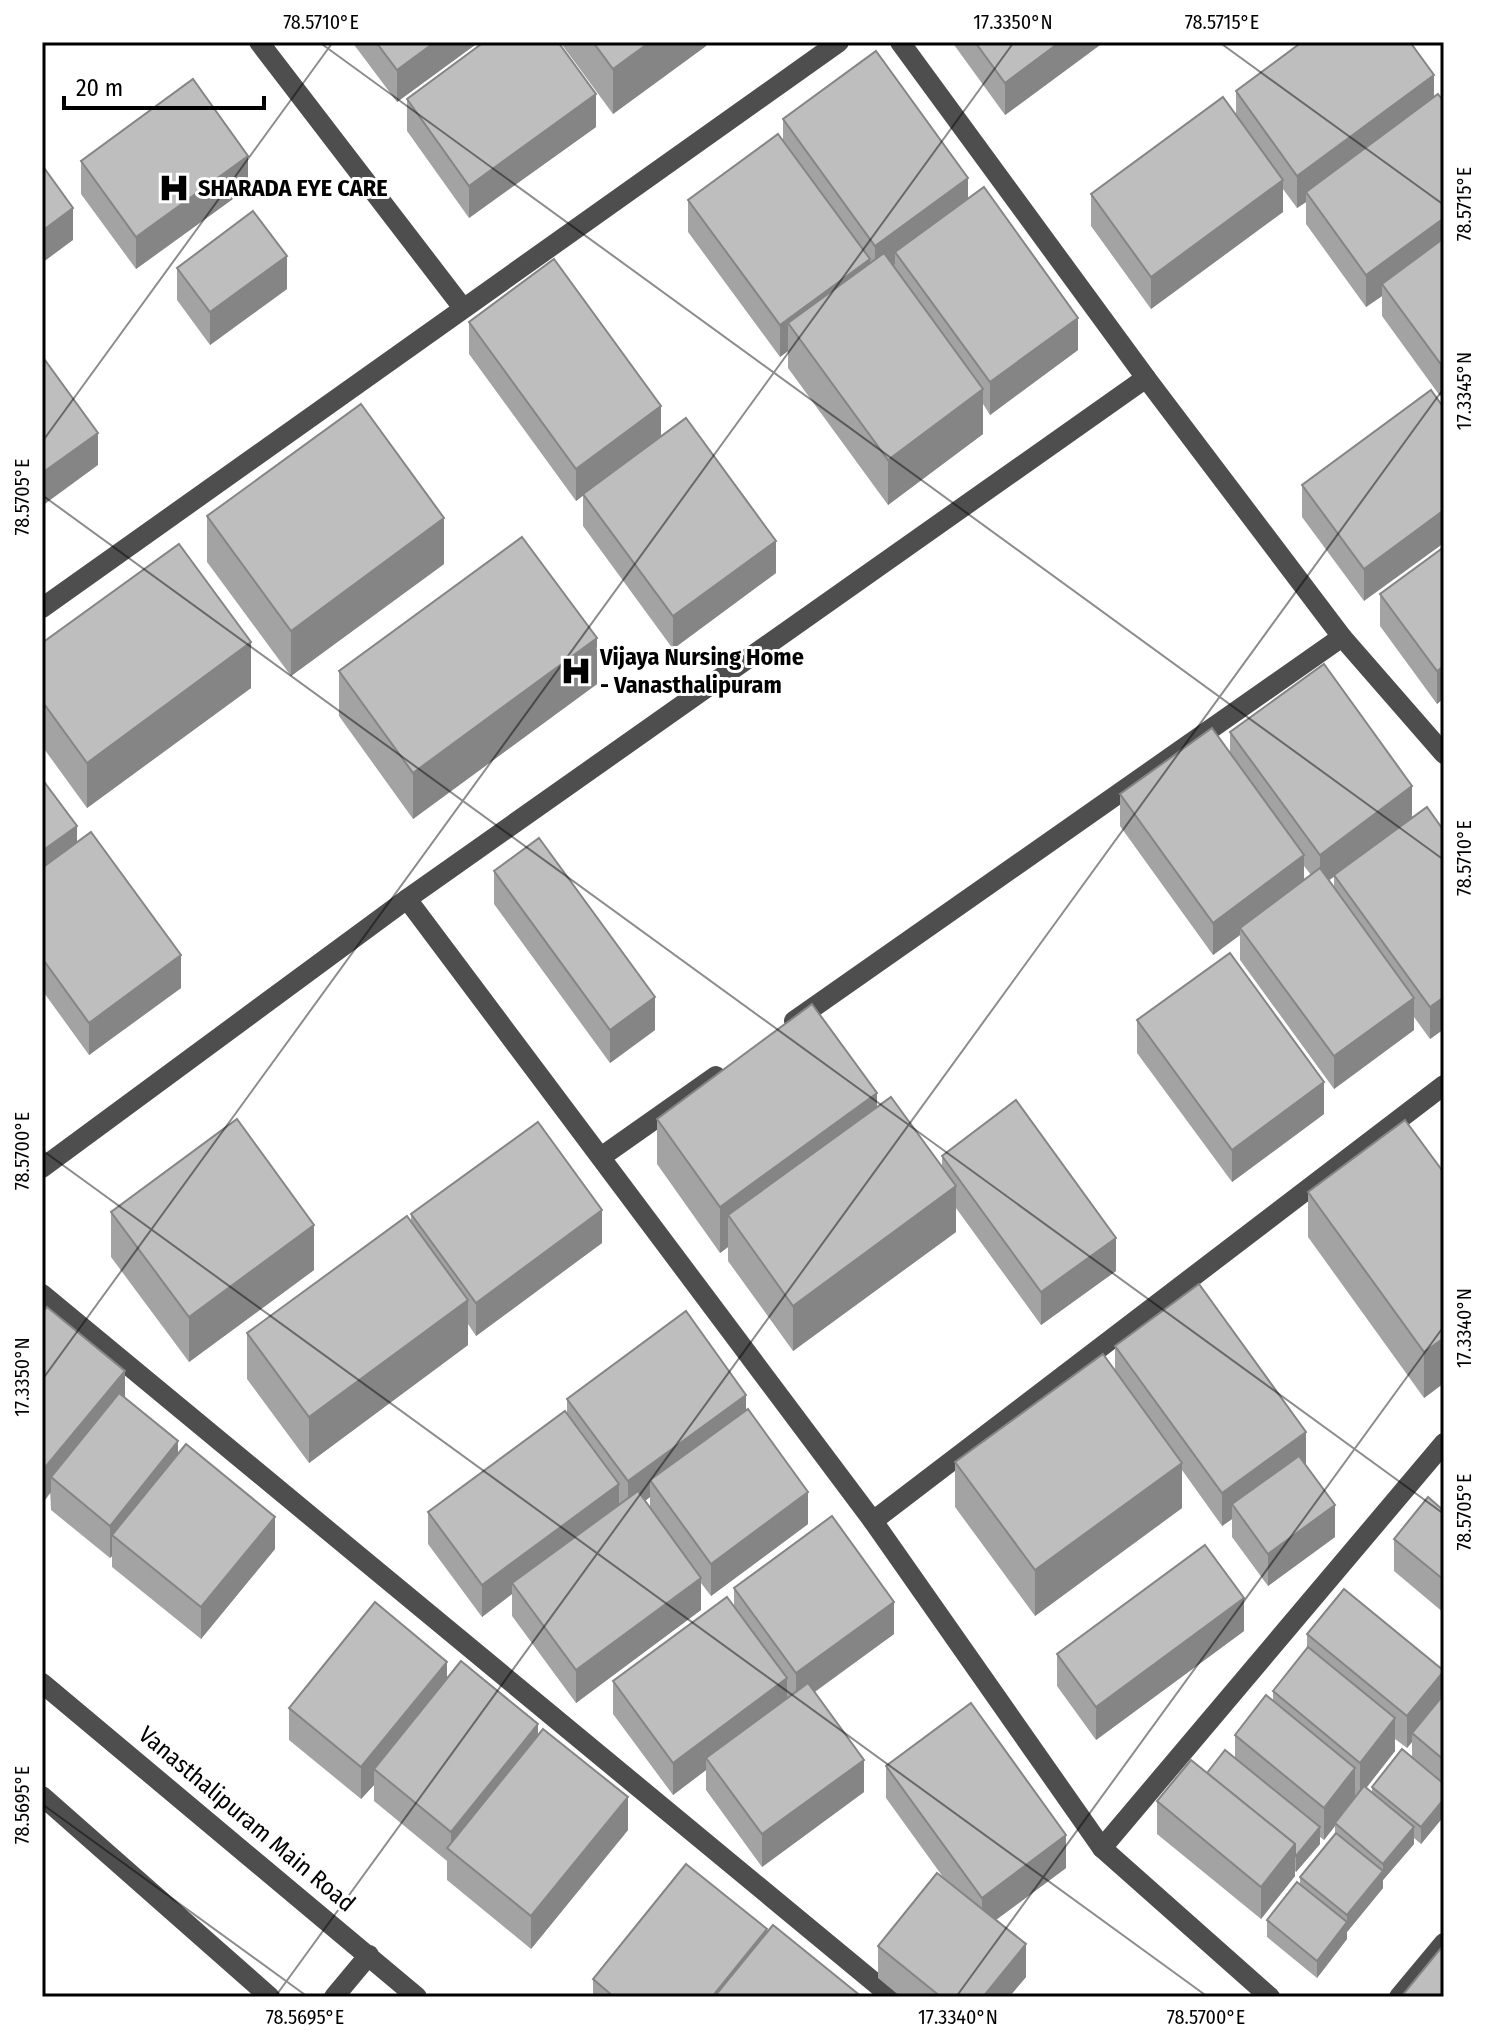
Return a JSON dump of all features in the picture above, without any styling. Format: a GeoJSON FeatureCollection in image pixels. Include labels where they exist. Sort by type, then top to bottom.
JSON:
{"type":"FeatureCollection","features":[{"type":"Feature","properties":{"kind":"street"},"geometry":{"type":"LineString","coordinates":[[259,42],[463,308]]}},
{"type":"Feature","properties":{"kind":"street"},"geometry":{"type":"LineString","coordinates":[[42,608],[839,42]]}},
{"type":"Feature","properties":{"kind":"street"},"geometry":{"type":"LineString","coordinates":[[900,42],[1146,378],[1342,637],[1444,754]]}},
{"type":"Feature","properties":{"kind":"street"},"geometry":{"type":"LineString","coordinates":[[42,1168],[407,899],[1146,378]]}},
{"type":"Feature","properties":{"kind":"street"},"geometry":{"type":"LineString","coordinates":[[783,1029],[1342,637]]}},
{"type":"Feature","properties":{"kind":"street"},"geometry":{"type":"LineString","coordinates":[[407,899],[873,1521],[1102,1848],[1270,1997]]}},
{"type":"Feature","properties":{"kind":"street"},"geometry":{"type":"LineString","coordinates":[[601,1157],[731,1065]]}},
{"type":"Feature","properties":{"kind":"street"},"geometry":{"type":"LineString","coordinates":[[873,1521],[1444,1085]]}},
{"type":"Feature","properties":{"kind":"street"},"geometry":{"type":"LineString","coordinates":[[42,1294],[892,1997]]}},
{"type":"Feature","properties":{"kind":"street"},"geometry":{"type":"LineString","coordinates":[[1102,1848],[1444,1443]]}},
{"type":"Feature","properties":{"kind":"street","name":"Vanasthalipuram Main Road"},"geometry":{"type":"LineString","coordinates":[[42,1683],[417,1997]]}},
{"type":"Feature","properties":{"kind":"street"},"geometry":{"type":"LineString","coordinates":[[42,1796],[270,1997]]}},
{"type":"Feature","properties":{"kind":"street"},"geometry":{"type":"LineString","coordinates":[[1399,1997],[1444,1943]]}},
{"type":"Feature","properties":{"kind":"street"},"geometry":{"type":"LineString","coordinates":[[334,1997],[369,1955]]}},
{"type":"Feature","properties":{"kind":"building"},"geometry":{"type":"Polygon","coordinates":[[[376,42],[435,42],[397,70],[376,42]]]}},
{"type":"Feature","properties":{"kind":"building"},"geometry":{"type":"Polygon","coordinates":[[[484,42],[558,42],[596,94],[469,186],[407,99],[484,42]]]}},
{"type":"Feature","properties":{"kind":"building"},"geometry":{"type":"Polygon","coordinates":[[[593,42],[650,42],[613,69],[593,42]]]}},
{"type":"Feature","properties":{"kind":"building"},"geometry":{"type":"Polygon","coordinates":[[[975,42],[1060,42],[1005,83],[975,42]]]}},
{"type":"Feature","properties":{"kind":"building"},"geometry":{"type":"Polygon","coordinates":[[[1302,42],[1410,42],[1434,75],[1297,176],[1236,91],[1302,42]]]}},
{"type":"Feature","properties":{"kind":"building"},"geometry":{"type":"Polygon","coordinates":[[[876,51],[968,178],[875,246],[783,119],[876,51]]]}},
{"type":"Feature","properties":{"kind":"building"},"geometry":{"type":"Polygon","coordinates":[[[193,79],[248,156],[136,237],[81,161],[193,79]]]}},
{"type":"Feature","properties":{"kind":"building"},"geometry":{"type":"Polygon","coordinates":[[[1438,94],[1444,102],[1444,218],[1366,275],[1306,192],[1438,94]]]}},
{"type":"Feature","properties":{"kind":"building"},"geometry":{"type":"Polygon","coordinates":[[[1223,97],[1283,180],[1151,277],[1091,194],[1223,97]]]}},
{"type":"Feature","properties":{"kind":"building"},"geometry":{"type":"Polygon","coordinates":[[[778,134],[870,259],[780,325],[688,200],[778,134]]]}},
{"type":"Feature","properties":{"kind":"building"},"geometry":{"type":"Polygon","coordinates":[[[42,165],[73,208],[42,231],[42,165]]]}},
{"type":"Feature","properties":{"kind":"building"},"geometry":{"type":"Polygon","coordinates":[[[984,187],[1078,318],[990,382],[895,252],[984,187]]]}},
{"type":"Feature","properties":{"kind":"building"},"geometry":{"type":"Polygon","coordinates":[[[253,211],[287,256],[210,312],[177,268],[253,211]]]}},
{"type":"Feature","properties":{"kind":"building"},"geometry":{"type":"Polygon","coordinates":[[[1444,238],[1444,360],[1440,363],[1382,284],[1444,238]]]}},
{"type":"Feature","properties":{"kind":"building"},"geometry":{"type":"Polygon","coordinates":[[[884,253],[983,389],[888,460],[788,323],[884,253]]]}},
{"type":"Feature","properties":{"kind":"building"},"geometry":{"type":"Polygon","coordinates":[[[554,259],[661,406],[576,469],[469,322],[554,259]]]}},
{"type":"Feature","properties":{"kind":"building"},"geometry":{"type":"Polygon","coordinates":[[[42,356],[98,433],[42,473],[42,356]]]}},
{"type":"Feature","properties":{"kind":"building"},"geometry":{"type":"Polygon","coordinates":[[[1431,390],[1444,408],[1444,510],[1364,569],[1302,485],[1431,390]]]}},
{"type":"Feature","properties":{"kind":"building"},"geometry":{"type":"Polygon","coordinates":[[[361,404],[444,518],[291,631],[207,516],[361,404]]]}},
{"type":"Feature","properties":{"kind":"building"},"geometry":{"type":"Polygon","coordinates":[[[686,418],[776,541],[673,616],[583,494],[686,418]]]}},
{"type":"Feature","properties":{"kind":"building"},"geometry":{"type":"Polygon","coordinates":[[[522,537],[597,638],[413,773],[339,671],[522,537]]]}},
{"type":"Feature","properties":{"kind":"building"},"geometry":{"type":"Polygon","coordinates":[[[179,544],[251,642],[87,763],[42,701],[42,643],[179,544]]]}},
{"type":"Feature","properties":{"kind":"building"},"geometry":{"type":"Polygon","coordinates":[[[1444,547],[1444,666],[1437,671],[1380,594],[1444,547]]]}},
{"type":"Feature","properties":{"kind":"building"},"geometry":{"type":"Polygon","coordinates":[[[1324,664],[1412,786],[1320,855],[1230,732],[1324,664]]]}},
{"type":"Feature","properties":{"kind":"building"},"geometry":{"type":"Polygon","coordinates":[[[1212,728],[1304,855],[1213,923],[1120,794],[1212,728]]]}},
{"type":"Feature","properties":{"kind":"building"},"geometry":{"type":"Polygon","coordinates":[[[42,779],[77,826],[42,851],[42,779]]]}},
{"type":"Feature","properties":{"kind":"building"},"geometry":{"type":"Polygon","coordinates":[[[1427,807],[1444,831],[1444,997],[1430,1007],[1334,875],[1427,807]]]}},
{"type":"Feature","properties":{"kind":"building"},"geometry":{"type":"Polygon","coordinates":[[[91,832],[181,955],[89,1023],[42,958],[42,868],[91,832]]]}},
{"type":"Feature","properties":{"kind":"building"},"geometry":{"type":"Polygon","coordinates":[[[539,838],[655,997],[610,1030],[494,871],[539,838]]]}},
{"type":"Feature","properties":{"kind":"building"},"geometry":{"type":"Polygon","coordinates":[[[1320,868],[1414,998],[1334,1056],[1240,928],[1320,868]]]}},
{"type":"Feature","properties":{"kind":"building"},"geometry":{"type":"Polygon","coordinates":[[[1230,953],[1324,1082],[1232,1150],[1137,1020],[1230,953]]]}},
{"type":"Feature","properties":{"kind":"building"},"geometry":{"type":"Polygon","coordinates":[[[812,1004],[877,1093],[720,1207],[657,1119],[812,1004]]]}},
{"type":"Feature","properties":{"kind":"building"},"geometry":{"type":"Polygon","coordinates":[[[891,1097],[956,1186],[793,1306],[728,1215],[891,1097]]]}},
{"type":"Feature","properties":{"kind":"building"},"geometry":{"type":"Polygon","coordinates":[[[1016,1100],[1116,1238],[1041,1292],[942,1156],[1016,1100]]]}},
{"type":"Feature","properties":{"kind":"building"},"geometry":{"type":"Polygon","coordinates":[[[237,1119],[314,1225],[189,1317],[111,1212],[237,1119]]]}},
{"type":"Feature","properties":{"kind":"building"},"geometry":{"type":"Polygon","coordinates":[[[1405,1120],[1444,1173],[1444,1338],[1424,1352],[1308,1192],[1405,1120]]]}},
{"type":"Feature","properties":{"kind":"building"},"geometry":{"type":"Polygon","coordinates":[[[538,1122],[602,1210],[476,1303],[411,1214],[538,1122]]]}},
{"type":"Feature","properties":{"kind":"building"},"geometry":{"type":"Polygon","coordinates":[[[407,1216],[468,1300],[309,1417],[247,1333],[407,1216]]]}},
{"type":"Feature","properties":{"kind":"building"},"geometry":{"type":"Polygon","coordinates":[[[1199,1284],[1306,1432],[1222,1493],[1115,1346],[1199,1284]]]}},
{"type":"Feature","properties":{"kind":"building"},"geometry":{"type":"Polygon","coordinates":[[[47,1307],[125,1371],[42,1471],[42,1313],[47,1307]]]}},
{"type":"Feature","properties":{"kind":"building"},"geometry":{"type":"Polygon","coordinates":[[[686,1311],[746,1395],[628,1481],[567,1399],[686,1311]]]}},
{"type":"Feature","properties":{"kind":"building"},"geometry":{"type":"Polygon","coordinates":[[[1103,1354],[1182,1463],[1035,1570],[955,1462],[1103,1354]]]}},
{"type":"Feature","properties":{"kind":"building"},"geometry":{"type":"Polygon","coordinates":[[[119,1393],[178,1441],[110,1526],[51,1477],[119,1393]]]}},
{"type":"Feature","properties":{"kind":"building"},"geometry":{"type":"Polygon","coordinates":[[[748,1409],[808,1492],[711,1564],[650,1480],[748,1409]]]}},
{"type":"Feature","properties":{"kind":"building"},"geometry":{"type":"Polygon","coordinates":[[[565,1411],[619,1484],[482,1585],[428,1512],[565,1411]]]}},
{"type":"Feature","properties":{"kind":"building"},"geometry":{"type":"Polygon","coordinates":[[[186,1444],[275,1517],[201,1607],[112,1535],[186,1444]]]}},
{"type":"Feature","properties":{"kind":"building"},"geometry":{"type":"Polygon","coordinates":[[[1299,1456],[1335,1505],[1268,1554],[1232,1504],[1299,1456]]]}},
{"type":"Feature","properties":{"kind":"building"},"geometry":{"type":"Polygon","coordinates":[[[638,1491],[701,1578],[576,1670],[512,1583],[638,1491]]]}},
{"type":"Feature","properties":{"kind":"building"},"geometry":{"type":"Polygon","coordinates":[[[1428,1497],[1444,1511],[1444,1580],[1394,1539],[1428,1497]]]}},
{"type":"Feature","properties":{"kind":"building"},"geometry":{"type":"Polygon","coordinates":[[[832,1516],[894,1602],[796,1673],[734,1588],[832,1516]]]}},
{"type":"Feature","properties":{"kind":"building"},"geometry":{"type":"Polygon","coordinates":[[[1205,1545],[1244,1598],[1096,1707],[1057,1654],[1205,1545]]]}},
{"type":"Feature","properties":{"kind":"building"},"geometry":{"type":"Polygon","coordinates":[[[1344,1589],[1444,1671],[1407,1716],[1307,1634],[1344,1589]]]}},
{"type":"Feature","properties":{"kind":"building"},"geometry":{"type":"Polygon","coordinates":[[[727,1597],[787,1678],[673,1763],[613,1681],[727,1597]]]}},
{"type":"Feature","properties":{"kind":"building"},"geometry":{"type":"Polygon","coordinates":[[[375,1602],[447,1662],[361,1767],[289,1708],[375,1602]]]}},
{"type":"Feature","properties":{"kind":"building"},"geometry":{"type":"Polygon","coordinates":[[[1308,1647],[1395,1718],[1360,1763],[1273,1691],[1308,1647]]]}},
{"type":"Feature","properties":{"kind":"building"},"geometry":{"type":"Polygon","coordinates":[[[461,1661],[538,1724],[451,1832],[374,1769],[461,1661]]]}},
{"type":"Feature","properties":{"kind":"building"},"geometry":{"type":"Polygon","coordinates":[[[808,1683],[864,1760],[762,1834],[706,1758],[808,1683]]]}},
{"type":"Feature","properties":{"kind":"building"},"geometry":{"type":"Polygon","coordinates":[[[1444,1694],[1444,1760],[1412,1733],[1444,1694]]]}},
{"type":"Feature","properties":{"kind":"building"},"geometry":{"type":"Polygon","coordinates":[[[1266,1695],[1355,1768],[1324,1808],[1235,1735],[1266,1695]]]}},
{"type":"Feature","properties":{"kind":"building"},"geometry":{"type":"Polygon","coordinates":[[[971,1703],[1066,1835],[982,1898],[886,1766],[971,1703]]]}},
{"type":"Feature","properties":{"kind":"building"},"geometry":{"type":"Polygon","coordinates":[[[543,1729],[628,1797],[531,1916],[447,1848],[543,1729]]]}},
{"type":"Feature","properties":{"kind":"building"},"geometry":{"type":"Polygon","coordinates":[[[1402,1749],[1444,1784],[1444,1799],[1421,1827],[1372,1787],[1402,1749]]]}},
{"type":"Feature","properties":{"kind":"building"},"geometry":{"type":"Polygon","coordinates":[[[1225,1750],[1320,1827],[1296,1856],[1295,1844],[1207,1773],[1225,1750]]]}},
{"type":"Feature","properties":{"kind":"building"},"geometry":{"type":"Polygon","coordinates":[[[1191,1760],[1295,1844],[1261,1887],[1157,1801],[1191,1760]]]}},
{"type":"Feature","properties":{"kind":"building"},"geometry":{"type":"Polygon","coordinates":[[[1364,1786],[1414,1827],[1383,1864],[1335,1823],[1364,1786]]]}},
{"type":"Feature","properties":{"kind":"building"},"geometry":{"type":"Polygon","coordinates":[[[1336,1833],[1383,1871],[1347,1915],[1300,1877],[1336,1833]]]}},
{"type":"Feature","properties":{"kind":"building"},"geometry":{"type":"Polygon","coordinates":[[[686,1864],[767,1929],[712,1997],[614,1997],[593,1979],[686,1864]]]}},
{"type":"Feature","properties":{"kind":"building"},"geometry":{"type":"Polygon","coordinates":[[[937,1873],[1026,1944],[983,1997],[941,1997],[878,1946],[937,1873]]]}},
{"type":"Feature","properties":{"kind":"building"},"geometry":{"type":"Polygon","coordinates":[[[1297,1882],[1347,1922],[1317,1961],[1267,1920],[1297,1882]]]}},
{"type":"Feature","properties":{"kind":"building"},"geometry":{"type":"Polygon","coordinates":[[[773,1925],[862,1997],[714,1997],[773,1925]]]}},
{"type":"Feature","properties":{"kind":"building"},"geometry":{"type":"Polygon","coordinates":[[[1441,1948],[1444,1950],[1444,1997],[1401,1997],[1441,1948]]]}},
{"type":"Feature","properties":{"kind":"place","name":"SHARADA EYE CARE"},"geometry":{"type":"Point","coordinates":[174,188]}},
{"type":"Feature","properties":{"kind":"place","name":"Vijaya Nursing Home - Vanasthalipuram"},"geometry":{"type":"Point","coordinates":[576,671]}}]}
